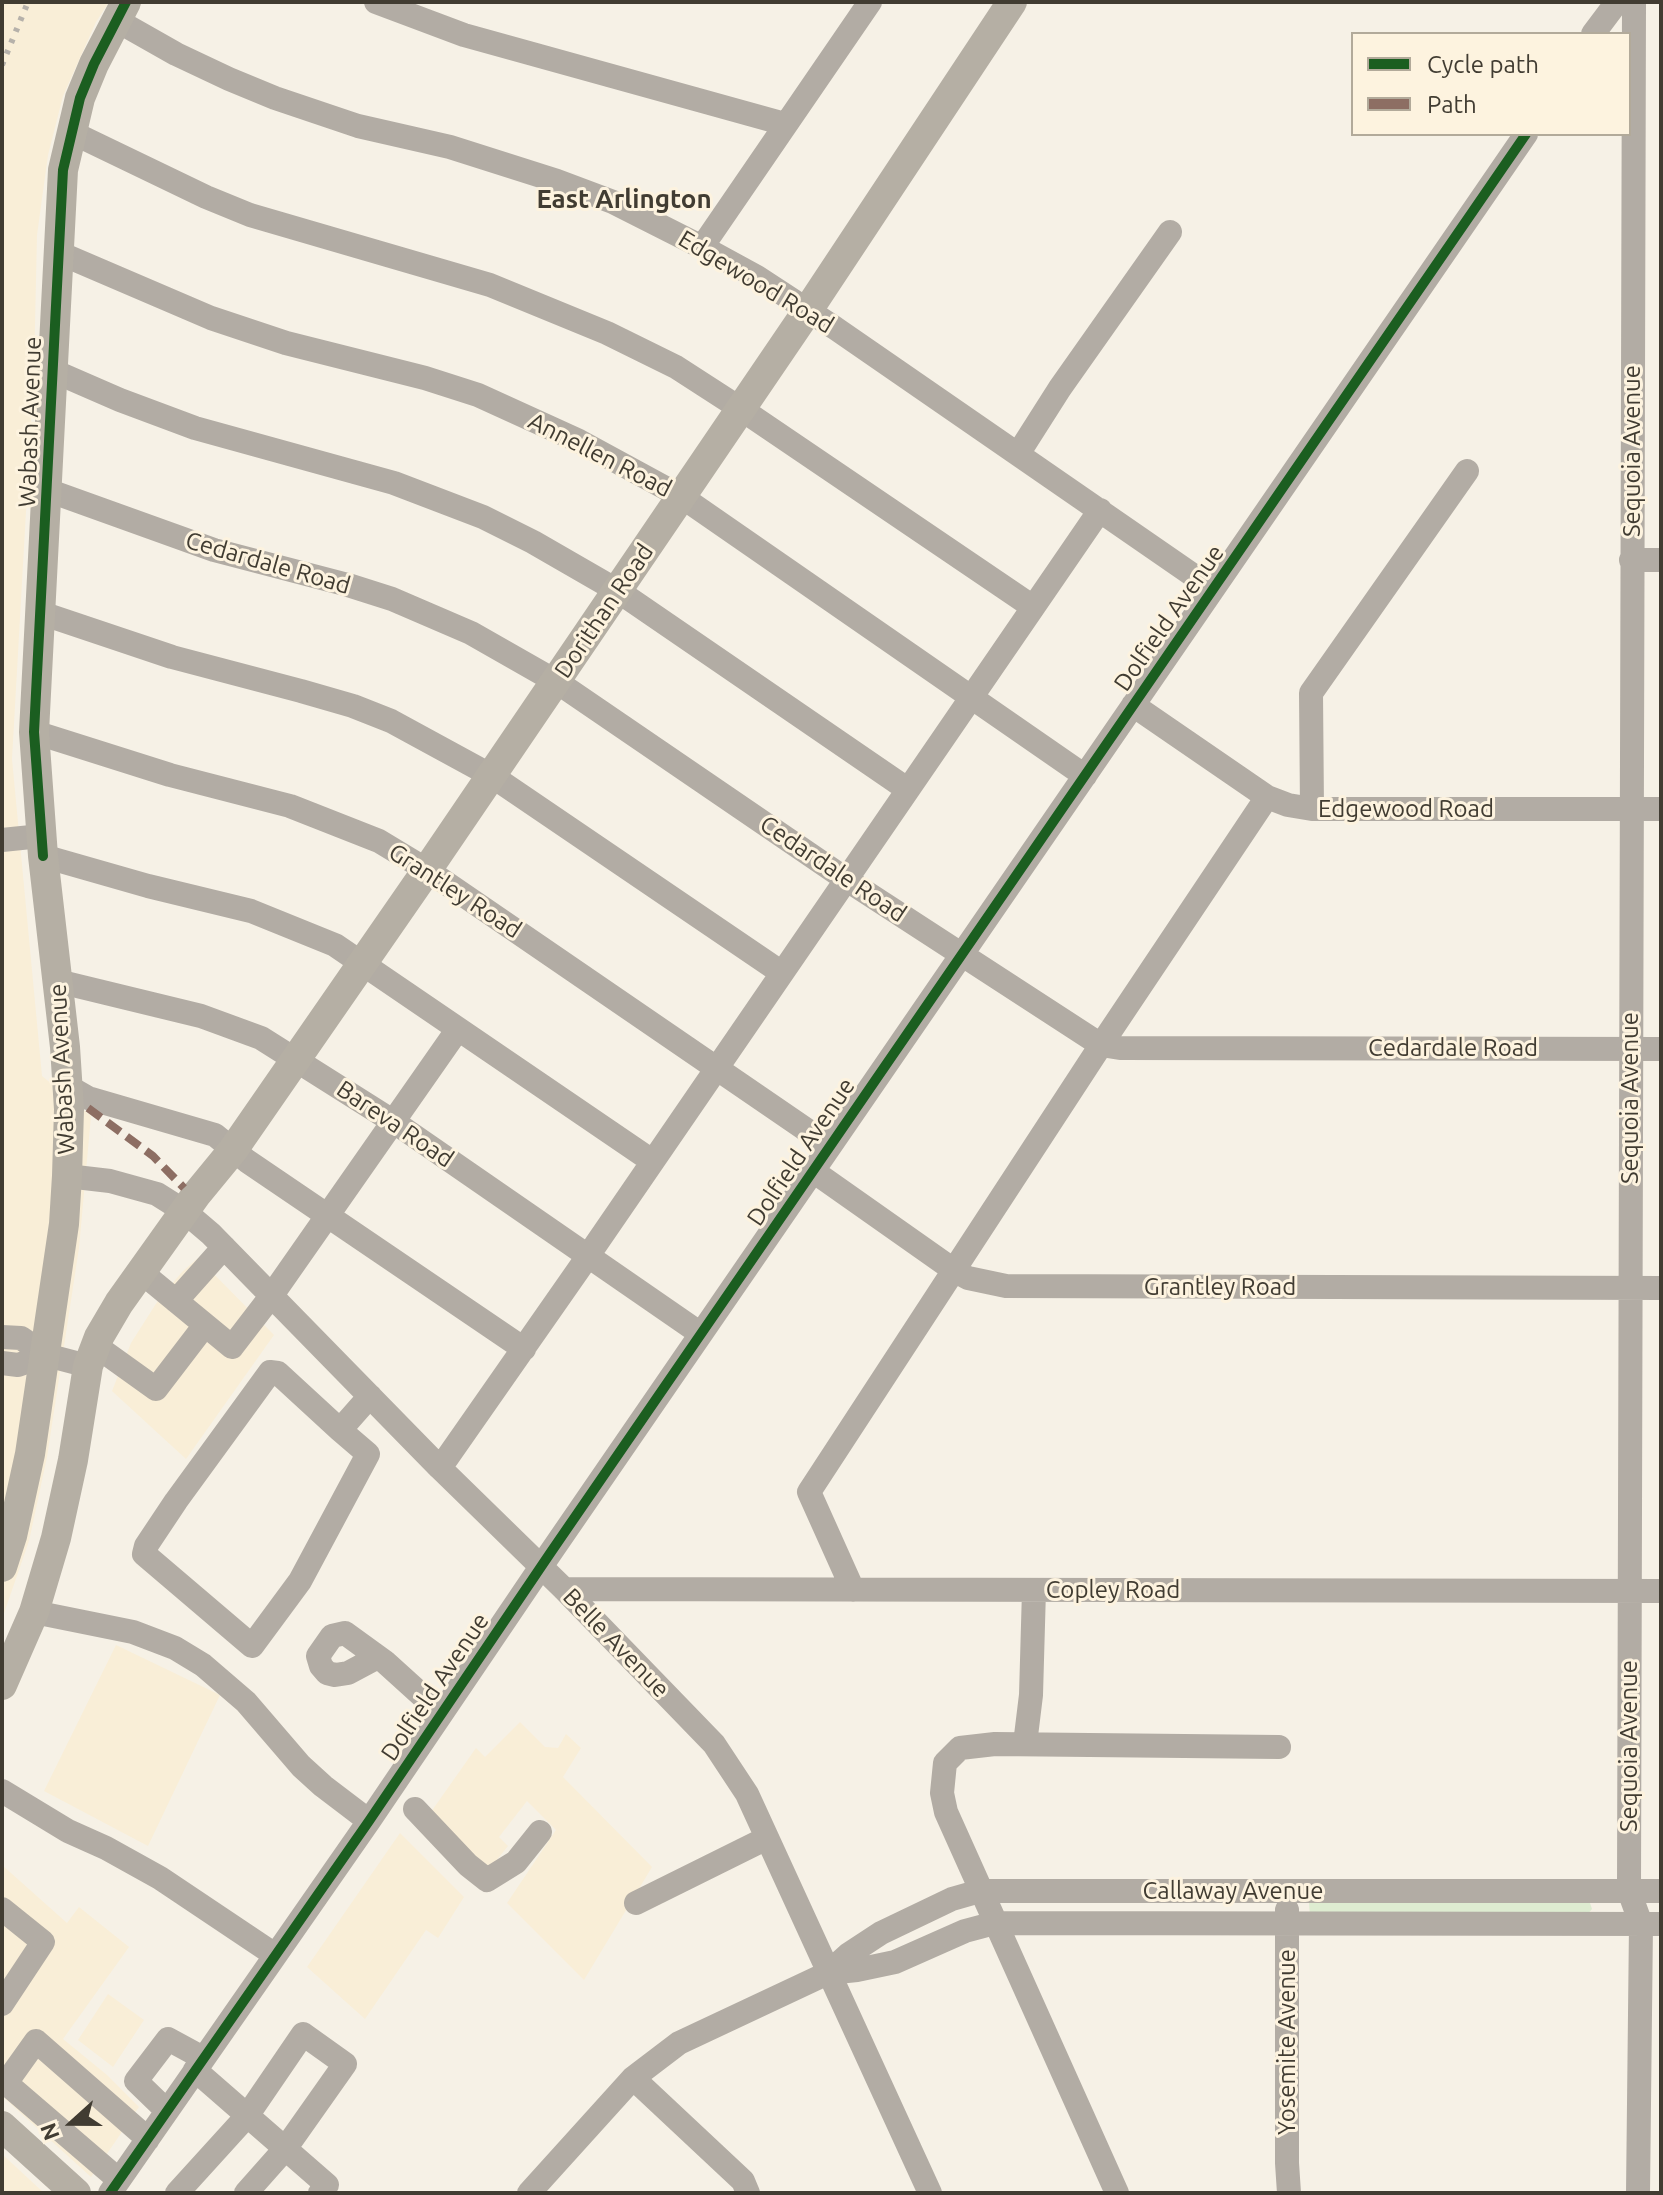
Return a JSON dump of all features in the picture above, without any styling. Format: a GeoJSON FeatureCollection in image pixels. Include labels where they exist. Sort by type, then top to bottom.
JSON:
{"type":"FeatureCollection","features":[{"type":"Feature","properties":{"kind":"main road","name":"Dorithan Road"},"geometry":{"type":"LineString","coordinates":[[184,1211],[233,1150],[557,682],[1012,2]]}},
{"type":"Feature","properties":{"kind":"main road","name":"Wabash Avenue"},"geometry":{"type":"LineString","coordinates":[[2,1567],[30,1454],[64,1224],[67,1176],[67,1086],[42,846],[34,732],[63,170],[71,132],[94,64],[121,11]]}},
{"type":"Feature","properties":{"kind":"main road"},"geometry":{"type":"LineString","coordinates":[[2,1685],[34,1612],[63,1509],[92,1356],[119,1303],[184,1211]]}},
{"type":"Feature","properties":{"kind":"main road"},"geometry":{"type":"LineString","coordinates":[[2,2126],[76,2193]]}},
{"type":"Feature","properties":{"kind":"street"},"geometry":{"type":"LineString","coordinates":[[376,2],[464,35],[785,124]]}},
{"type":"Feature","properties":{"kind":"street"},"geometry":{"type":"LineString","coordinates":[[702,247],[870,2]]}},
{"type":"Feature","properties":{"kind":"street"},"geometry":{"type":"LineString","coordinates":[[1594,32],[1617,2]]}},
{"type":"Feature","properties":{"kind":"street","name":"Sequoia Avenue"},"geometry":{"type":"LineString","coordinates":[[1634,2],[1631,111],[1629,1891],[1651,1924],[1638,2193]]}},
{"type":"Feature","properties":{"kind":"street","name":"Edgewood Road"},"geometry":{"type":"LineString","coordinates":[[121,11],[176,54],[275,98],[358,126],[450,147],[557,181],[613,202],[702,247],[808,310],[1213,589]]}},
{"type":"Feature","properties":{"kind":"street"},"geometry":{"type":"LineString","coordinates":[[71,132],[250,215],[475,280],[607,333],[676,367],[1033,607]]}},
{"type":"Feature","properties":{"kind":"street","name":"Dolfield Avenue"},"geometry":{"type":"LineString","coordinates":[[115,2186],[369,1821],[1525,136]]}},
{"type":"Feature","properties":{"kind":"street"},"geometry":{"type":"LineString","coordinates":[[1018,454],[1060,388],[1170,232]]}},
{"type":"Feature","properties":{"kind":"street","name":"Annellen Road"},"geometry":{"type":"LineString","coordinates":[[57,252],[249,332],[478,395],[579,441],[682,497],[1085,776]]}},
{"type":"Feature","properties":{"kind":"street"},"geometry":{"type":"LineString","coordinates":[[51,370],[195,428],[394,483],[483,517],[618,591],[907,789]]}},
{"type":"Feature","properties":{"kind":"street"},"geometry":{"type":"LineString","coordinates":[[1312,809],[1311,693],[1467,471]]}},
{"type":"Feature","properties":{"kind":"street","name":"Cedardale Road"},"geometry":{"type":"LineString","coordinates":[[47,490],[199,546],[392,599],[471,633],[557,682],[847,880],[1101,1045],[1120,1048],[1661,1049]]}},
{"type":"Feature","properties":{"kind":"street"},"geometry":{"type":"LineString","coordinates":[[440,1468],[1100,510]]}},
{"type":"Feature","properties":{"kind":"street"},"geometry":{"type":"LineString","coordinates":[[1631,560],[1661,560]]}},
{"type":"Feature","properties":{"kind":"street"},"geometry":{"type":"LineString","coordinates":[[41,613],[215,670],[353,706],[391,721],[492,776],[782,973]]}},
{"type":"Feature","properties":{"kind":"street","name":"Edgewood Road"},"geometry":{"type":"LineString","coordinates":[[1133,705],[1267,797],[1288,805],[1312,809],[1661,809]]}},
{"type":"Feature","properties":{"kind":"street","name":"Grantley Road"},"geometry":{"type":"LineString","coordinates":[[34,732],[170,775],[313,814],[379,841],[427,870],[830,1146]]}},
{"type":"Feature","properties":{"kind":"street"},"geometry":{"type":"LineString","coordinates":[[853,1590],[809,1492],[1267,797]]}},
{"type":"Feature","properties":{"kind":"street"},"geometry":{"type":"LineString","coordinates":[[2,840],[42,846],[148,886],[251,911],[322,939],[652,1161]]}},
{"type":"Feature","properties":{"kind":"street","name":"Bareva Road"},"geometry":{"type":"LineString","coordinates":[[57,981],[201,1016],[261,1038],[394,1122],[701,1334]]}},
{"type":"Feature","properties":{"kind":"street"},"geometry":{"type":"LineString","coordinates":[[141,1272],[232,1347],[272,1295],[458,1029]]}},
{"type":"Feature","properties":{"kind":"street"},"geometry":{"type":"LineString","coordinates":[[67,1086],[88,1098],[207,1132],[524,1349]]}},
{"type":"Feature","properties":{"kind":"street","name":"Grantley Road"},"geometry":{"type":"LineString","coordinates":[[813,1171],[955,1271],[968,1278],[1006,1286],[1661,1288]]}},
{"type":"Feature","properties":{"kind":"street","name":"Belle Avenue"},"geometry":{"type":"LineString","coordinates":[[67,1176],[132,1186],[157,1194],[184,1211],[272,1295],[714,1744],[740,1782],[767,1838],[930,2193]]}},
{"type":"Feature","properties":{"kind":"street"},"geometry":{"type":"LineString","coordinates":[[176,1301],[224,1247]]}},
{"type":"Feature","properties":{"kind":"street"},"geometry":{"type":"LineString","coordinates":[[2,1363],[18,1365],[46,1355],[92,1356],[156,1389],[205,1325]]}},
{"type":"Feature","properties":{"kind":"street"},"geometry":{"type":"LineString","coordinates":[[2,1337],[21,1338],[46,1355]]}},
{"type":"Feature","properties":{"kind":"street"},"geometry":{"type":"LineString","coordinates":[[270,1372],[278,1373],[340,1430],[368,1454],[300,1581],[252,1646],[144,1554],[146,1546],[270,1372]]}},
{"type":"Feature","properties":{"kind":"street"},"geometry":{"type":"LineString","coordinates":[[340,1430],[370,1396]]}},
{"type":"Feature","properties":{"kind":"street","name":"Copley Road"},"geometry":{"type":"LineString","coordinates":[[564,1589],[1661,1591]]}},
{"type":"Feature","properties":{"kind":"street"},"geometry":{"type":"LineString","coordinates":[[1025,1744],[1031,1695],[1034,1590]]}},
{"type":"Feature","properties":{"kind":"street"},"geometry":{"type":"LineString","coordinates":[[34,1612],[133,1632],[175,1648],[203,1665],[246,1702],[301,1766],[369,1821]]}},
{"type":"Feature","properties":{"kind":"street"},"geometry":{"type":"LineString","coordinates":[[378,1657],[427,1700],[440,1716]]}},
{"type":"Feature","properties":{"kind":"street"},"geometry":{"type":"LineString","coordinates":[[1117,2193],[946,1812],[942,1793],[945,1763],[960,1748],[995,1744],[1279,1747]]}},
{"type":"Feature","properties":{"kind":"street"},"geometry":{"type":"LineString","coordinates":[[2,1791],[68,1831],[160,1878],[275,1955]]}},
{"type":"Feature","properties":{"kind":"street"},"geometry":{"type":"LineString","coordinates":[[415,1809],[468,1865],[487,1880],[516,1862],[540,1832]]}},
{"type":"Feature","properties":{"kind":"street"},"geometry":{"type":"LineString","coordinates":[[636,1903],[767,1838]]}},
{"type":"Feature","properties":{"kind":"street","name":"Callaway Avenue"},"geometry":{"type":"LineString","coordinates":[[529,2193],[633,2078],[679,2043],[828,1973],[849,1954],[881,1933],[952,1899],[980,1891],[1661,1891]]}},
{"type":"Feature","properties":{"kind":"street","name":"Yosemite Avenue"},"geometry":{"type":"LineString","coordinates":[[1286,1892],[1289,2193]]}},
{"type":"Feature","properties":{"kind":"street"},"geometry":{"type":"LineString","coordinates":[[2,1909],[43,1942],[2,2004]]}},
{"type":"Feature","properties":{"kind":"street","name":"Callaway Avenue"},"geometry":{"type":"LineString","coordinates":[[828,1973],[895,1962],[965,1931],[995,1923],[1651,1924]]}},
{"type":"Feature","properties":{"kind":"street"},"geometry":{"type":"LineString","coordinates":[[177,2193],[247,2116],[303,2034],[345,2064],[285,2149],[246,2193]]}},
{"type":"Feature","properties":{"kind":"street"},"geometry":{"type":"LineString","coordinates":[[167,2111],[136,2081],[168,2039],[199,2064],[247,2116],[327,2185],[320,2193]]}},
{"type":"Feature","properties":{"kind":"street"},"geometry":{"type":"LineString","coordinates":[[115,2186],[6,2083],[36,2041],[148,2139]]}},
{"type":"Feature","properties":{"kind":"street"},"geometry":{"type":"LineString","coordinates":[[633,2078],[743,2181],[748,2193]]}},
{"type":"Feature","properties":{"kind":"shaded area"},"geometry":{"type":"Polygon","coordinates":[[[2,2],[109,2],[96,22],[63,96],[48,155],[37,235],[34,370],[12,759],[42,1076],[91,1116],[79,1248],[47,1457],[29,1541],[2,1619],[2,2]]]}},
{"type":"Feature","properties":{"kind":"shaded area"},"geometry":{"type":"Polygon","coordinates":[[[198,1258],[274,1335],[186,1459],[112,1391],[131,1343],[159,1299],[198,1258]]]}},
{"type":"Feature","properties":{"kind":"shaded area"},"geometry":{"type":"Polygon","coordinates":[[[116,1645],[220,1695],[148,1846],[44,1791],[116,1645]]]}},
{"type":"Feature","properties":{"kind":"shaded area"},"geometry":{"type":"Polygon","coordinates":[[[520,1722],[545,1747],[558,1748],[566,1734],[581,1748],[563,1777],[652,1867],[584,1980],[507,1903],[556,1830],[527,1801],[499,1837],[508,1846],[484,1876],[426,1819],[476,1748],[485,1757],[520,1722]]]}},
{"type":"Feature","properties":{"kind":"shaded area"},"geometry":{"type":"Polygon","coordinates":[[[400,1833],[464,1897],[438,1938],[426,1930],[365,2019],[307,1967],[400,1833]]]}},
{"type":"Feature","properties":{"kind":"shaded area"},"geometry":{"type":"Polygon","coordinates":[[[2,1865],[67,1923],[79,1907],[129,1947],[63,2039],[107,2075],[139,2107],[91,2177],[2,2096],[2,1865]]]}},
{"type":"Feature","properties":{"kind":"shaded area"},"geometry":{"type":"Polygon","coordinates":[[[108,1994],[144,2020],[113,2067],[78,2040],[108,1994]]]}},
{"type":"Feature","properties":{"kind":"shaded area"},"geometry":{"type":"Polygon","coordinates":[[[2,2154],[44,2193],[2,2193],[2,2154]]]}},
{"type":"Feature","properties":{"kind":"green space"},"geometry":{"type":"Polygon","coordinates":[[[1589,1900],[1592,1909],[1586,1916],[1310,1917],[1309,1902],[1589,1900]]]}},
{"type":"Feature","properties":{"kind":"railway"},"geometry":{"type":"LineString","coordinates":[[2,65],[28,2]]}},
{"type":"Feature","properties":{"kind":"marked path"},"geometry":{"type":"LineString","coordinates":[[88,1108],[153,1156],[184,1188]]}},
{"type":"Feature","properties":{"kind":"cycle path"},"geometry":{"type":"LineString","coordinates":[[43,856],[34,732],[63,170],[80,98],[126,2]]}},
{"type":"Feature","properties":{"kind":"cycle path"},"geometry":{"type":"LineString","coordinates":[[110,2193],[369,1821],[1525,136]]}},
{"type":"Feature","properties":{"kind":"district","name":"East Arlington"},"geometry":{"type":"Point","coordinates":[624,199]}}]}
